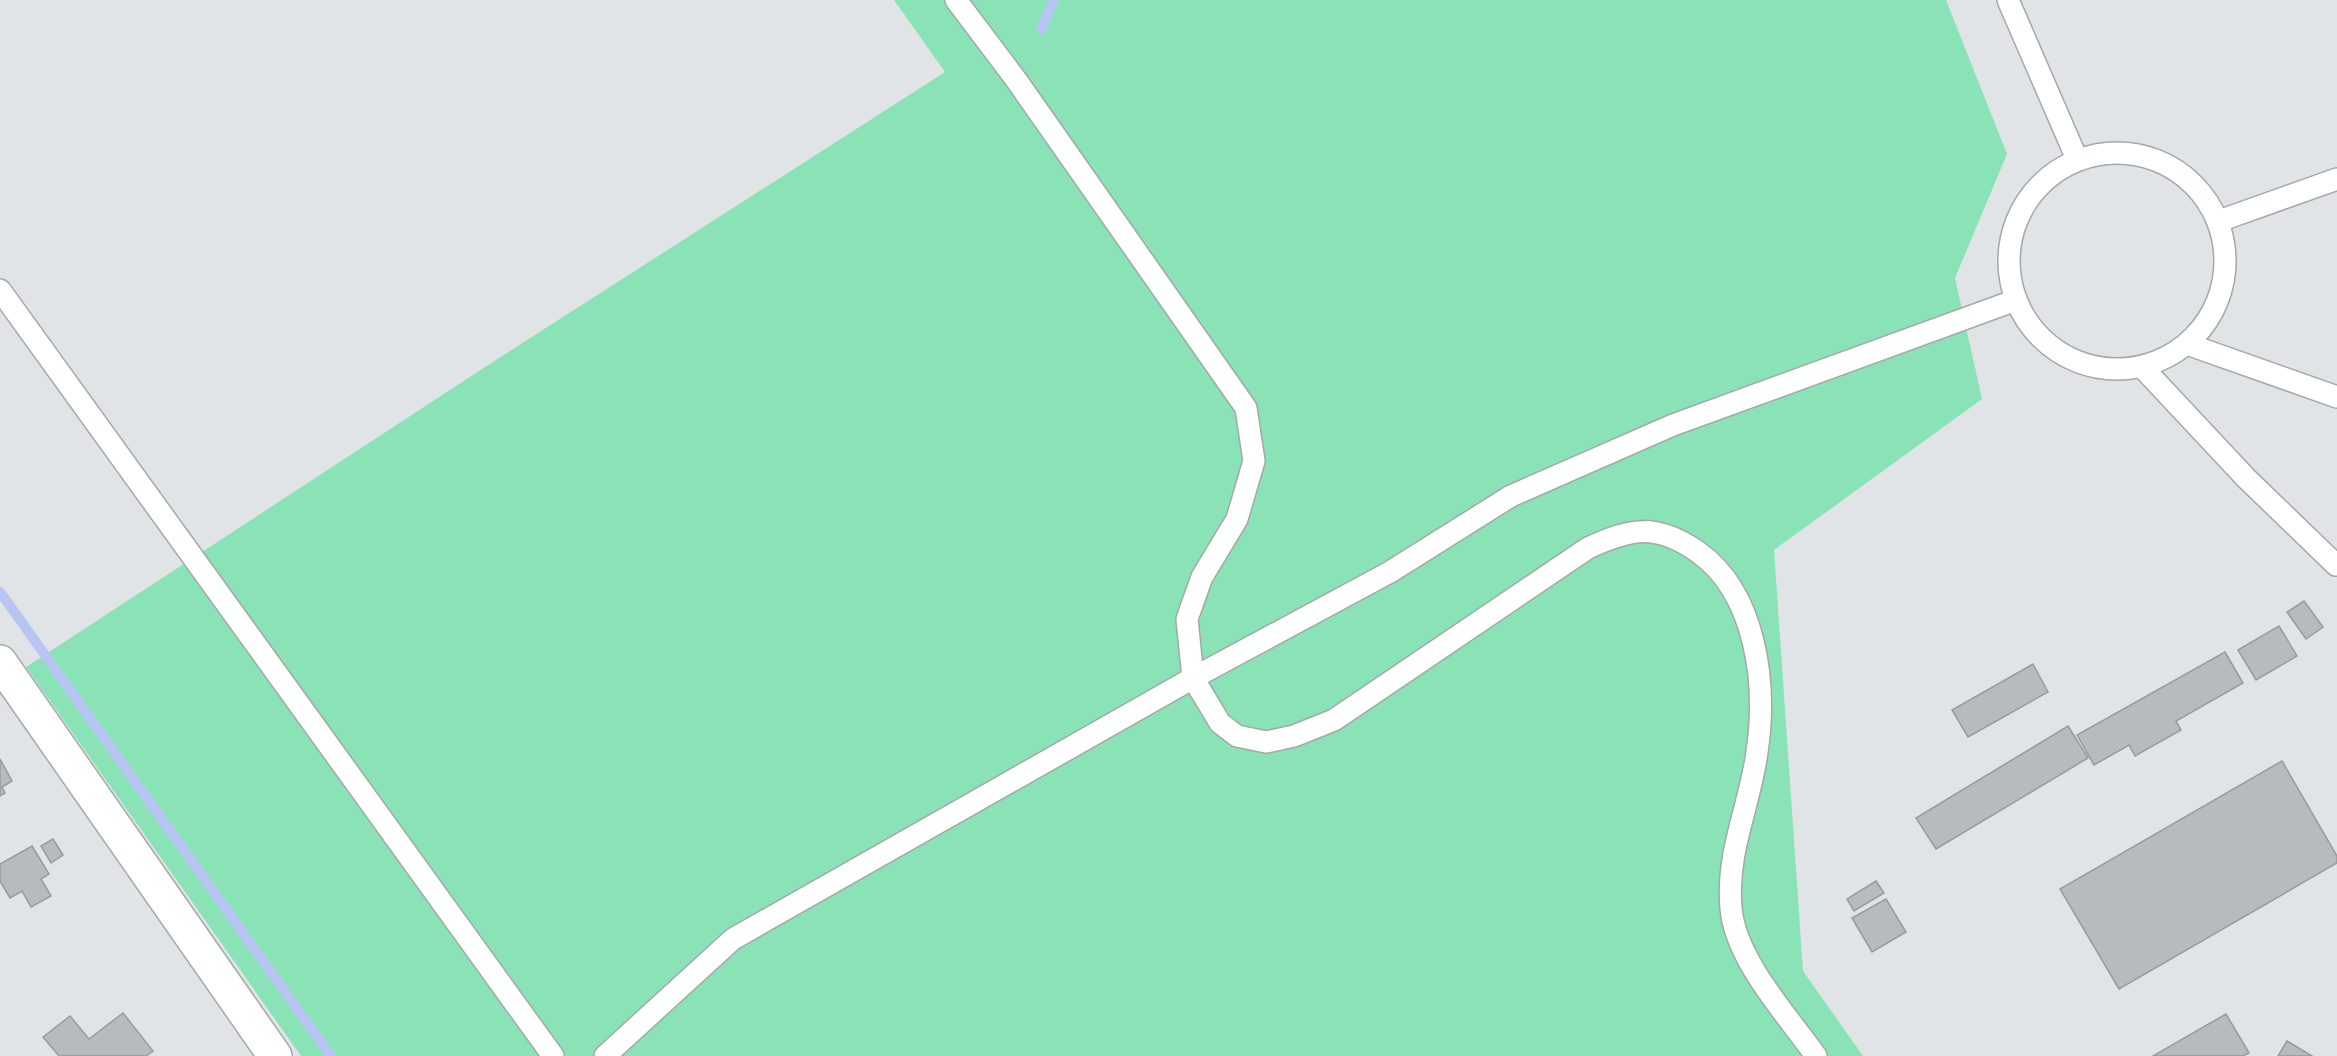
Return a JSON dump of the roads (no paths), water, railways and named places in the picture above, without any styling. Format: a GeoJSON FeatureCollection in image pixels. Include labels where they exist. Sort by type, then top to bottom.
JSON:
{"type":"FeatureCollection","features":[{"type":"Feature","properties":{"kind":"street"},"geometry":{"type":"LineString","coordinates":[[0,662],[275,1056]]}},
{"type":"Feature","properties":{"kind":"lane"},"geometry":{"type":"LineString","coordinates":[[956,0],[1017,81],[1246,408],[1254,461],[1237,519],[1202,577],[1187,619],[1193,678],[1221,723],[1238,736],[1266,742],[1294,736],[1334,720],[1588,548],[1636,530],[1660,533],[1682,541],[1723,574],[1737,597],[1752,642],[1759,678],[1760,709],[1757,753],[1730,867],[1731,910],[1743,951],[1816,1056]]}},
{"type":"Feature","properties":{"kind":"lane"},"geometry":{"type":"LineString","coordinates":[[2008,0],[2078,159]]}},
{"type":"Feature","properties":{"kind":"lane"},"geometry":{"type":"LineString","coordinates":[[2111,152],[2145,156],[2176,170],[2201,192],[2219,221],[2226,255],[2223,288],[2209,319],[2187,345],[2143,368],[2090,365],[2059,352],[2033,329],[2016,300],[2009,266],[2012,233],[2016,222],[2025,202],[2048,177],[2078,159],[2111,152]]}},
{"type":"Feature","properties":{"kind":"lane"},"geometry":{"type":"LineString","coordinates":[[2219,221],[2337,179]]}},
{"type":"Feature","properties":{"kind":"lane"},"geometry":{"type":"LineString","coordinates":[[0,290],[553,1056]]}},
{"type":"Feature","properties":{"kind":"lane"},"geometry":{"type":"LineString","coordinates":[[605,1056],[733,939],[1193,678],[1389,572],[1511,496],[1673,425],[2016,300]]}},
{"type":"Feature","properties":{"kind":"lane"},"geometry":{"type":"LineString","coordinates":[[2187,345],[2337,397]]}},
{"type":"Feature","properties":{"kind":"lane"},"geometry":{"type":"LineString","coordinates":[[2143,368],[2246,478],[2336,565]]}},
{"type":"Feature","properties":{"kind":"waterway"},"geometry":{"type":"LineString","coordinates":[[1041,30],[1054,0]]}},
{"type":"Feature","properties":{"kind":"waterway"},"geometry":{"type":"LineString","coordinates":[[0,592],[331,1056]]}}]}
